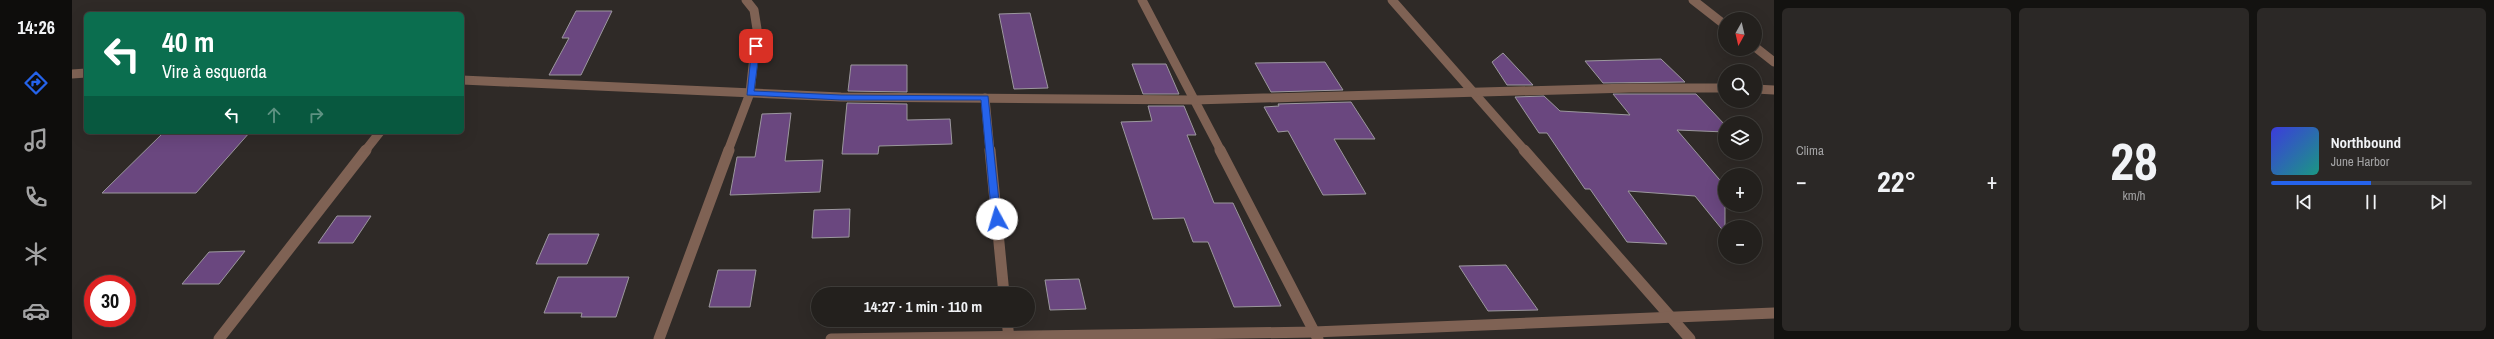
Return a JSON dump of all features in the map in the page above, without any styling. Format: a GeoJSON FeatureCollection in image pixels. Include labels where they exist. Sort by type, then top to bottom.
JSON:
{"type":"FeatureCollection","features":[{"type":"Feature","properties":{"kind":"street"},"geometry":{"type":"LineString","coordinates":[[659,339],[750,93],[757,29],[754,10],[746,0]]}},
{"type":"Feature","properties":{"kind":"street"},"geometry":{"type":"LineString","coordinates":[[1142,0],[1316,335]]}},
{"type":"Feature","properties":{"kind":"street"},"geometry":{"type":"LineString","coordinates":[[1392,0],[1690,339]]}},
{"type":"Feature","properties":{"kind":"street"},"geometry":{"type":"LineString","coordinates":[[1693,0],[1718,19]]}},
{"type":"Feature","properties":{"kind":"street"},"geometry":{"type":"LineString","coordinates":[[1762,53],[1774,62]]}},
{"type":"Feature","properties":{"kind":"street"},"geometry":{"type":"LineString","coordinates":[[72,74],[84,73]]}},
{"type":"Feature","properties":{"kind":"street"},"geometry":{"type":"LineString","coordinates":[[464,80],[841,97],[1194,100],[1630,88],[1718,88]]}},
{"type":"Feature","properties":{"kind":"street"},"geometry":{"type":"LineString","coordinates":[[1762,89],[1774,90]]}},
{"type":"Feature","properties":{"kind":"street"},"geometry":{"type":"LineString","coordinates":[[985,98],[1003,287]]}},
{"type":"Feature","properties":{"kind":"street"},"geometry":{"type":"LineString","coordinates":[[219,339],[378,134]]}},
{"type":"Feature","properties":{"kind":"street"},"geometry":{"type":"LineString","coordinates":[[831,339],[1316,335],[1670,316],[1774,313]]}},
{"type":"Feature","properties":{"kind":"street"},"geometry":{"type":"LineString","coordinates":[[1008,327],[1009,337]]}},
{"type":"Feature","properties":{"kind":"building"},"geometry":{"type":"Polygon","coordinates":[[[576,11],[612,11],[581,75],[549,75],[569,38],[562,38],[576,11]]]}},
{"type":"Feature","properties":{"kind":"building"},"geometry":{"type":"Polygon","coordinates":[[[1030,13],[1048,88],[1014,89],[999,14],[1030,13]]]}},
{"type":"Feature","properties":{"kind":"building"},"geometry":{"type":"Polygon","coordinates":[[[1503,53],[1533,85],[1507,85],[1492,62],[1503,53]]]}},
{"type":"Feature","properties":{"kind":"building"},"geometry":{"type":"Polygon","coordinates":[[[1661,59],[1685,82],[1603,83],[1585,61],[1661,59]]]}},
{"type":"Feature","properties":{"kind":"building"},"geometry":{"type":"Polygon","coordinates":[[[1325,62],[1343,90],[1271,92],[1255,63],[1325,62]]]}},
{"type":"Feature","properties":{"kind":"building"},"geometry":{"type":"Polygon","coordinates":[[[1132,64],[1166,64],[1179,94],[1143,94],[1132,64]]]}},
{"type":"Feature","properties":{"kind":"building"},"geometry":{"type":"Polygon","coordinates":[[[851,65],[907,65],[907,92],[848,91],[851,65]]]}},
{"type":"Feature","properties":{"kind":"building"},"geometry":{"type":"Polygon","coordinates":[[[1613,94],[1696,94],[1718,118],[1718,132],[1677,130],[1718,178],[1718,212],[1725,212],[1725,220],[1718,220],[1718,224],[1695,196],[1628,191],[1667,244],[1627,242],[1590,189],[1585,189],[1547,133],[1539,133],[1515,97],[1544,96],[1560,111],[1630,115],[1613,94]]]}},
{"type":"Feature","properties":{"kind":"building"},"geometry":{"type":"Polygon","coordinates":[[[1351,102],[1375,139],[1334,139],[1366,194],[1323,195],[1288,131],[1278,132],[1264,107],[1279,106],[1278,104],[1351,102]]]}},
{"type":"Feature","properties":{"kind":"building"},"geometry":{"type":"Polygon","coordinates":[[[847,103],[907,104],[907,120],[950,119],[952,144],[879,146],[878,154],[842,154],[847,103]]]}},
{"type":"Feature","properties":{"kind":"building"},"geometry":{"type":"Polygon","coordinates":[[[1148,106],[1184,106],[1196,135],[1187,135],[1214,203],[1233,203],[1281,306],[1234,307],[1208,242],[1193,242],[1184,218],[1153,219],[1121,122],[1152,121],[1148,106]]]}},
{"type":"Feature","properties":{"kind":"building"},"geometry":{"type":"Polygon","coordinates":[[[791,113],[785,161],[823,160],[820,192],[730,195],[737,157],[755,157],[762,114],[791,113]]]}},
{"type":"Feature","properties":{"kind":"building"},"geometry":{"type":"Polygon","coordinates":[[[162,134],[248,134],[196,193],[102,193],[162,134]]]}},
{"type":"Feature","properties":{"kind":"building"},"geometry":{"type":"Polygon","coordinates":[[[850,209],[849,237],[812,238],[814,210],[850,209]]]}},
{"type":"Feature","properties":{"kind":"building"},"geometry":{"type":"Polygon","coordinates":[[[337,216],[371,216],[353,243],[318,243],[337,216]]]}},
{"type":"Feature","properties":{"kind":"building"},"geometry":{"type":"Polygon","coordinates":[[[549,234],[599,234],[587,264],[536,264],[549,234]]]}},
{"type":"Feature","properties":{"kind":"building"},"geometry":{"type":"Polygon","coordinates":[[[245,251],[219,284],[182,284],[209,252],[245,251]]]}},
{"type":"Feature","properties":{"kind":"building"},"geometry":{"type":"Polygon","coordinates":[[[1506,265],[1538,310],[1488,311],[1459,266],[1506,265]]]}},
{"type":"Feature","properties":{"kind":"building"},"geometry":{"type":"Polygon","coordinates":[[[718,270],[756,270],[750,307],[709,307],[718,270]]]}},
{"type":"Feature","properties":{"kind":"building"},"geometry":{"type":"Polygon","coordinates":[[[558,277],[629,277],[616,317],[581,317],[582,313],[544,313],[558,277]]]}},
{"type":"Feature","properties":{"kind":"building"},"geometry":{"type":"Polygon","coordinates":[[[1079,279],[1086,309],[1050,310],[1045,280],[1079,279]]]}},
{"type":"Feature","properties":{"kind":"route"},"geometry":{"type":"LineString","coordinates":[[756,46],[750,93],[841,97],[985,98],[997,219]]}}]}
